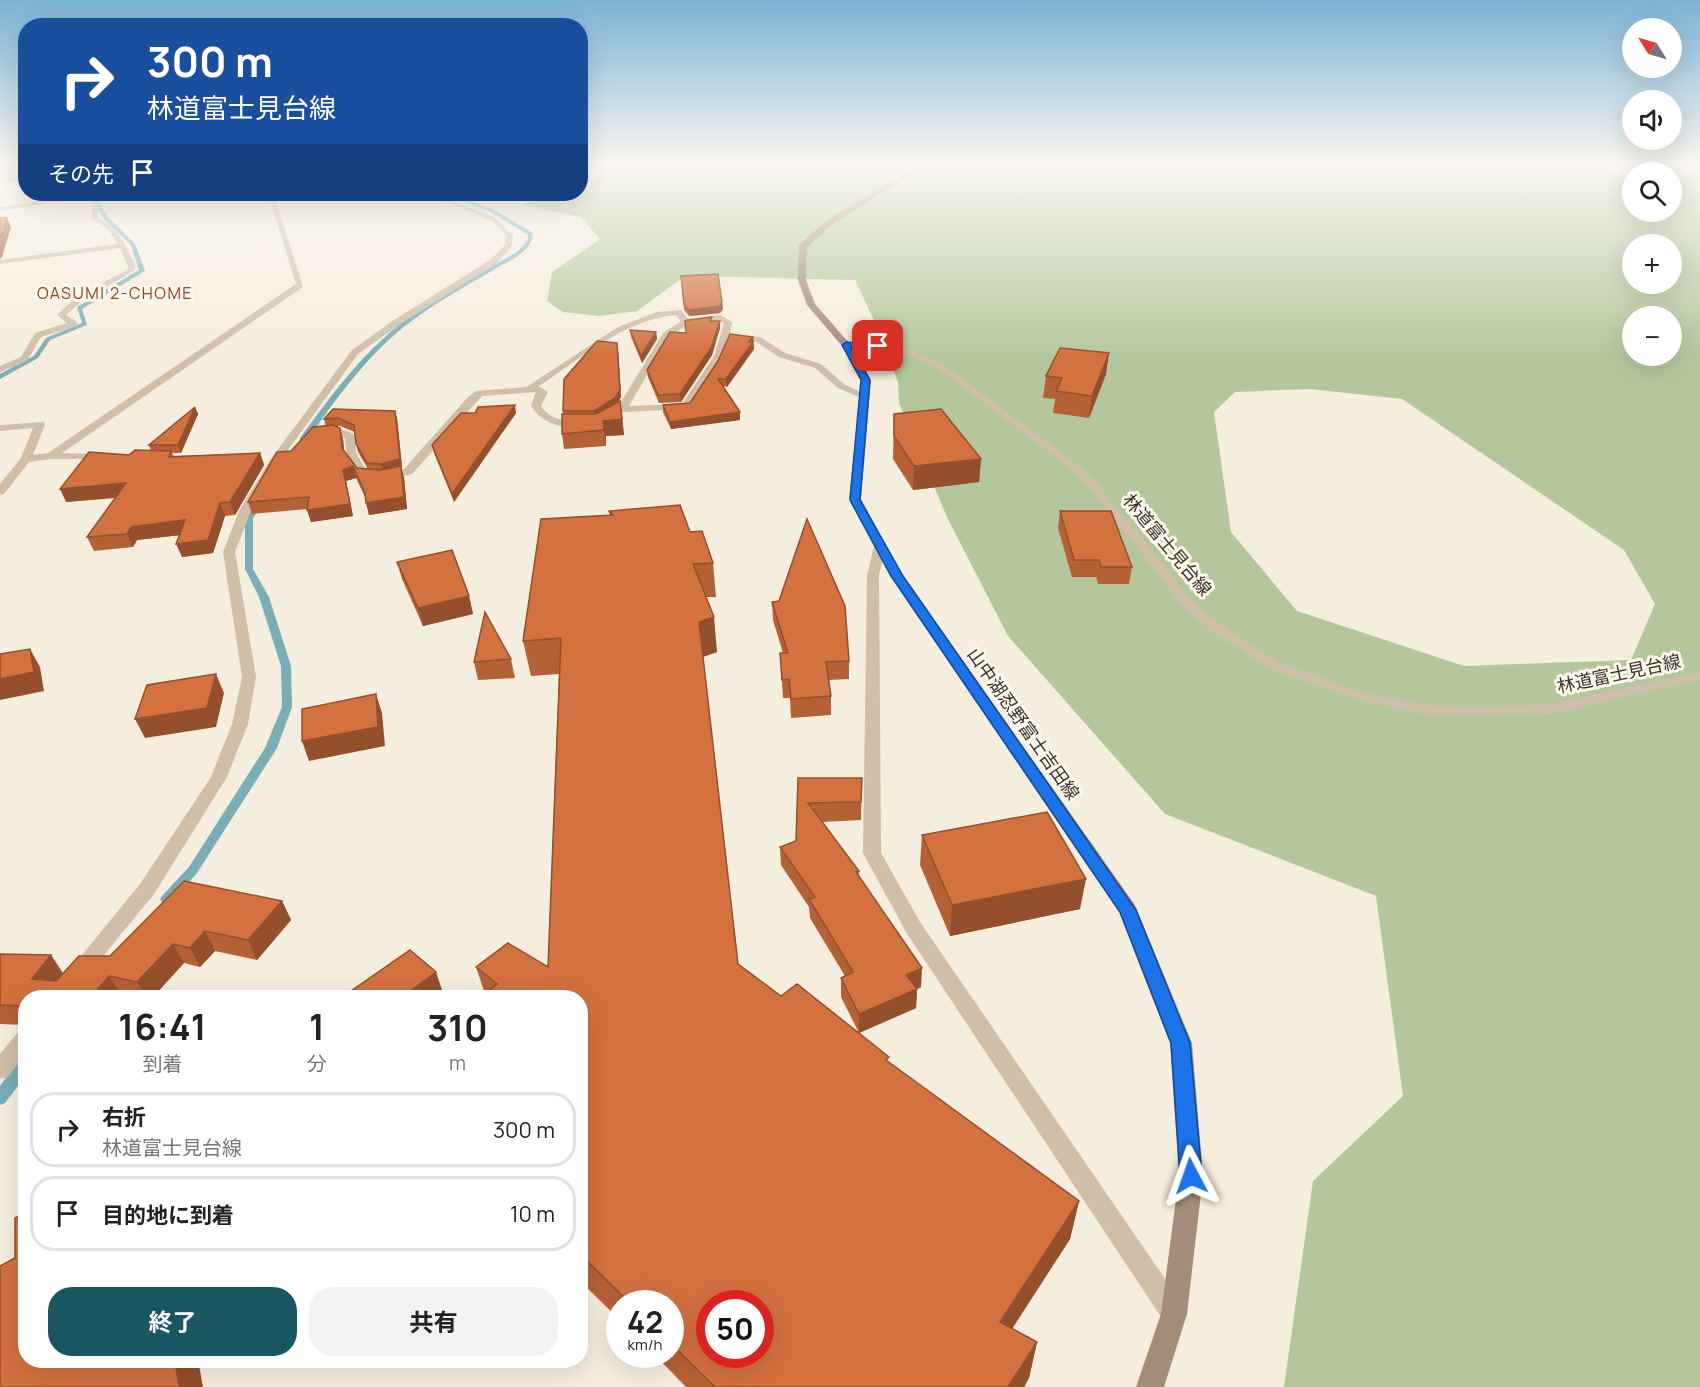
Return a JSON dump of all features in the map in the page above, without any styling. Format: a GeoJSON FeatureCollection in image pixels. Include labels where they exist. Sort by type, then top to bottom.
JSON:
{"type":"FeatureCollection","features":[{"type":"Feature","properties":{"kind":"main road","name":"山中湖忍野富士吉田線"},"geometry":{"type":"LineString","coordinates":[[819,229],[803,246],[802,280],[811,305],[846,345],[866,380],[855,500],[897,576],[1128,910],[1181,1043],[1191,1176],[1174,1314],[1150,1387]]}},
{"type":"Feature","properties":{"kind":"street"},"geometry":{"type":"LineString","coordinates":[[0,369],[24,359],[38,335],[74,324],[62,315],[79,299],[130,271],[132,266],[122,246],[120,236],[114,229]]}},
{"type":"Feature","properties":{"kind":"street"},"geometry":{"type":"LineString","coordinates":[[51,456],[300,285],[282,229]]}},
{"type":"Feature","properties":{"kind":"street"},"geometry":{"type":"LineString","coordinates":[[64,990],[147,889],[219,777],[240,724],[249,677],[229,552],[269,460],[293,434],[356,352],[397,322],[493,262],[508,246],[510,235],[503,229]]}},
{"type":"Feature","properties":{"kind":"street"},"geometry":{"type":"LineString","coordinates":[[0,262],[122,246]]}},
{"type":"Feature","properties":{"kind":"street"},"geometry":{"type":"LineString","coordinates":[[530,388],[625,324],[665,312],[678,312],[686,322]]}},
{"type":"Feature","properties":{"kind":"street"},"geometry":{"type":"LineString","coordinates":[[293,434],[339,431],[351,437],[348,447],[364,476],[383,477],[408,472],[471,399],[479,393],[530,388],[543,392],[536,406],[542,416],[553,424],[598,424],[622,409],[666,335],[686,322],[720,318],[728,322],[726,335],[706,379],[685,407],[622,409]]}},
{"type":"Feature","properties":{"kind":"street"},"geometry":{"type":"LineString","coordinates":[[726,335],[757,339],[782,356],[818,366],[841,386],[864,396]]}},
{"type":"Feature","properties":{"kind":"street","name":"林道富士見台線"},"geometry":{"type":"LineString","coordinates":[[846,345],[866,344],[910,353],[939,365],[1072,465],[1098,491],[1189,604],[1215,627],[1275,666],[1365,698],[1434,711],[1481,712],[1551,709],[1700,676]]}},
{"type":"Feature","properties":{"kind":"street"},"geometry":{"type":"LineString","coordinates":[[0,428],[40,424],[26,459],[0,492]]}},
{"type":"Feature","properties":{"kind":"street"},"geometry":{"type":"LineString","coordinates":[[26,459],[51,456],[122,457]]}},
{"type":"Feature","properties":{"kind":"street"},"geometry":{"type":"LineString","coordinates":[[880,546],[873,575],[872,853],[912,927],[1174,1314]]}},
{"type":"Feature","properties":{"kind":"street"},"geometry":{"type":"LineString","coordinates":[[0,1070],[18,1047]]}},
{"type":"Feature","properties":{"kind":"green space"},"geometry":{"type":"Polygon","coordinates":[[[591,229],[1700,229],[1700,1387],[1284,1387],[1313,1181],[1403,1096],[1376,896],[1165,814],[1008,636],[947,517],[899,403],[898,382],[873,318],[855,280],[685,276],[637,311],[599,316],[563,312],[547,301],[552,272],[600,239],[591,229]],[[1310,389],[1235,392],[1214,412],[1231,532],[1297,611],[1464,666],[1631,660],[1655,604],[1624,550],[1402,399],[1310,389]]]}},
{"type":"Feature","properties":{"kind":"building"},"geometry":{"type":"Polygon","coordinates":[[[718,274],[722,302],[720,306],[688,310],[684,304],[681,276],[718,274]]]}},
{"type":"Feature","properties":{"kind":"building"},"geometry":{"type":"Polygon","coordinates":[[[712,317],[710,321],[720,321],[711,348],[680,394],[658,395],[647,370],[670,332],[686,333],[685,321],[712,317]]]}},
{"type":"Feature","properties":{"kind":"building"},"geometry":{"type":"Polygon","coordinates":[[[630,330],[656,332],[641,356],[630,330]]]}},
{"type":"Feature","properties":{"kind":"building"},"geometry":{"type":"Polygon","coordinates":[[[730,334],[753,337],[749,342],[753,342],[726,379],[718,379],[740,412],[670,422],[663,405],[690,403],[718,361],[730,334]]]}},
{"type":"Feature","properties":{"kind":"building"},"geometry":{"type":"Polygon","coordinates":[[[597,341],[617,343],[620,390],[615,398],[594,411],[563,411],[564,379],[597,341]]]}},
{"type":"Feature","properties":{"kind":"building"},"geometry":{"type":"Polygon","coordinates":[[[1060,348],[1109,353],[1092,396],[1056,391],[1062,378],[1046,376],[1060,348]]]}},
{"type":"Feature","properties":{"kind":"building"},"geometry":{"type":"Polygon","coordinates":[[[620,401],[622,419],[603,421],[604,430],[562,434],[562,414],[596,414],[620,401]]]}},
{"type":"Feature","properties":{"kind":"building"},"geometry":{"type":"Polygon","coordinates":[[[515,405],[452,494],[432,445],[461,413],[475,413],[478,407],[515,405]]]}},
{"type":"Feature","properties":{"kind":"building"},"geometry":{"type":"Polygon","coordinates":[[[195,407],[178,445],[149,445],[195,407]]]}},
{"type":"Feature","properties":{"kind":"building"},"geometry":{"type":"Polygon","coordinates":[[[333,409],[395,411],[400,459],[381,464],[367,463],[356,444],[354,425],[338,418],[324,419],[333,409]]]}},
{"type":"Feature","properties":{"kind":"building"},"geometry":{"type":"Polygon","coordinates":[[[941,409],[981,459],[914,466],[894,436],[894,414],[941,409]]]}},
{"type":"Feature","properties":{"kind":"building"},"geometry":{"type":"Polygon","coordinates":[[[333,425],[340,428],[342,448],[357,468],[380,470],[401,466],[404,497],[366,503],[365,493],[353,466],[343,470],[350,504],[307,510],[309,497],[248,502],[277,452],[291,451],[313,427],[333,425]]]}},
{"type":"Feature","properties":{"kind":"building"},"geometry":{"type":"Polygon","coordinates":[[[135,450],[171,451],[169,457],[260,453],[230,502],[220,503],[208,540],[176,544],[185,520],[131,527],[127,534],[87,537],[126,483],[60,489],[89,452],[129,455],[135,450]]]}},
{"type":"Feature","properties":{"kind":"building"},"geometry":{"type":"Polygon","coordinates":[[[680,505],[690,532],[702,531],[713,563],[693,564],[714,617],[699,622],[738,964],[781,996],[797,984],[889,1057],[886,1060],[1079,1201],[1000,1322],[1037,1342],[1008,1387],[715,1387],[684,1357],[684,1290],[617,1290],[588,1262],[588,990],[490,990],[497,984],[476,967],[508,943],[548,967],[561,638],[523,641],[541,519],[613,515],[609,511],[680,505]]]}},
{"type":"Feature","properties":{"kind":"building"},"geometry":{"type":"Polygon","coordinates":[[[1060,511],[1111,511],[1132,567],[1101,567],[1099,560],[1074,560],[1060,511]]]}},
{"type":"Feature","properties":{"kind":"building"},"geometry":{"type":"Polygon","coordinates":[[[807,519],[845,606],[849,661],[826,662],[831,696],[791,699],[789,679],[782,680],[780,653],[788,653],[772,602],[779,601],[807,519]]]}},
{"type":"Feature","properties":{"kind":"building"},"geometry":{"type":"Polygon","coordinates":[[[452,550],[469,596],[418,608],[397,562],[452,550]]]}},
{"type":"Feature","properties":{"kind":"building"},"geometry":{"type":"Polygon","coordinates":[[[485,612],[511,659],[474,662],[485,612]]]}},
{"type":"Feature","properties":{"kind":"building"},"geometry":{"type":"Polygon","coordinates":[[[30,649],[34,672],[0,679],[0,654],[30,649]]]}},
{"type":"Feature","properties":{"kind":"building"},"geometry":{"type":"Polygon","coordinates":[[[216,674],[207,708],[135,719],[147,685],[216,674]]]}},
{"type":"Feature","properties":{"kind":"building"},"geometry":{"type":"Polygon","coordinates":[[[376,694],[378,727],[302,741],[302,709],[376,694]]]}},
{"type":"Feature","properties":{"kind":"building"},"geometry":{"type":"Polygon","coordinates":[[[798,778],[862,778],[861,802],[808,803],[859,871],[856,872],[922,968],[906,975],[917,989],[859,1014],[841,978],[853,972],[809,899],[815,897],[780,847],[796,841],[798,778]]]}},
{"type":"Feature","properties":{"kind":"building"},"geometry":{"type":"Polygon","coordinates":[[[1047,812],[1086,879],[952,905],[922,835],[1047,812]]]}},
{"type":"Feature","properties":{"kind":"building"},"geometry":{"type":"Polygon","coordinates":[[[184,881],[282,901],[248,940],[205,931],[190,948],[173,944],[137,982],[109,976],[97,990],[18,990],[18,1006],[0,1005],[0,954],[51,955],[32,979],[56,981],[79,956],[110,956],[184,881]]]}},
{"type":"Feature","properties":{"kind":"building"},"geometry":{"type":"Polygon","coordinates":[[[410,950],[436,972],[412,990],[352,990],[410,950]]]}},
{"type":"Feature","properties":{"kind":"building"},"geometry":{"type":"Polygon","coordinates":[[[18,1217],[18,1368],[176,1368],[179,1387],[0,1387],[0,1266],[15,1258],[15,1218],[18,1217]]]}},
{"type":"Feature","properties":{"kind":"waterway"},"geometry":{"type":"LineString","coordinates":[[0,377],[36,357],[48,339],[85,324],[79,308],[142,271],[133,244],[117,229]]}},
{"type":"Feature","properties":{"kind":"waterway"},"geometry":{"type":"LineString","coordinates":[[303,440],[342,387],[370,355],[402,325],[432,304],[519,253],[530,240],[531,234],[522,229]]}},
{"type":"Feature","properties":{"kind":"waterway"},"geometry":{"type":"LineString","coordinates":[[167,899],[193,870],[271,748],[287,707],[286,666],[264,597],[249,569],[249,518],[260,502]]}},
{"type":"Feature","properties":{"kind":"waterway"},"geometry":{"type":"LineString","coordinates":[[0,1098],[18,1073]]}},
{"type":"Feature","properties":{"kind":"district","name":"OASUMI 2-CHOME"},"geometry":{"type":"Point","coordinates":[115,293]}},
{"type":"Feature","properties":{"kind":"route"},"geometry":{"type":"LineString","coordinates":[[878,346],[846,345],[866,380],[855,500],[897,576],[1128,910],[1181,1043],[1191,1176]]}}]}
